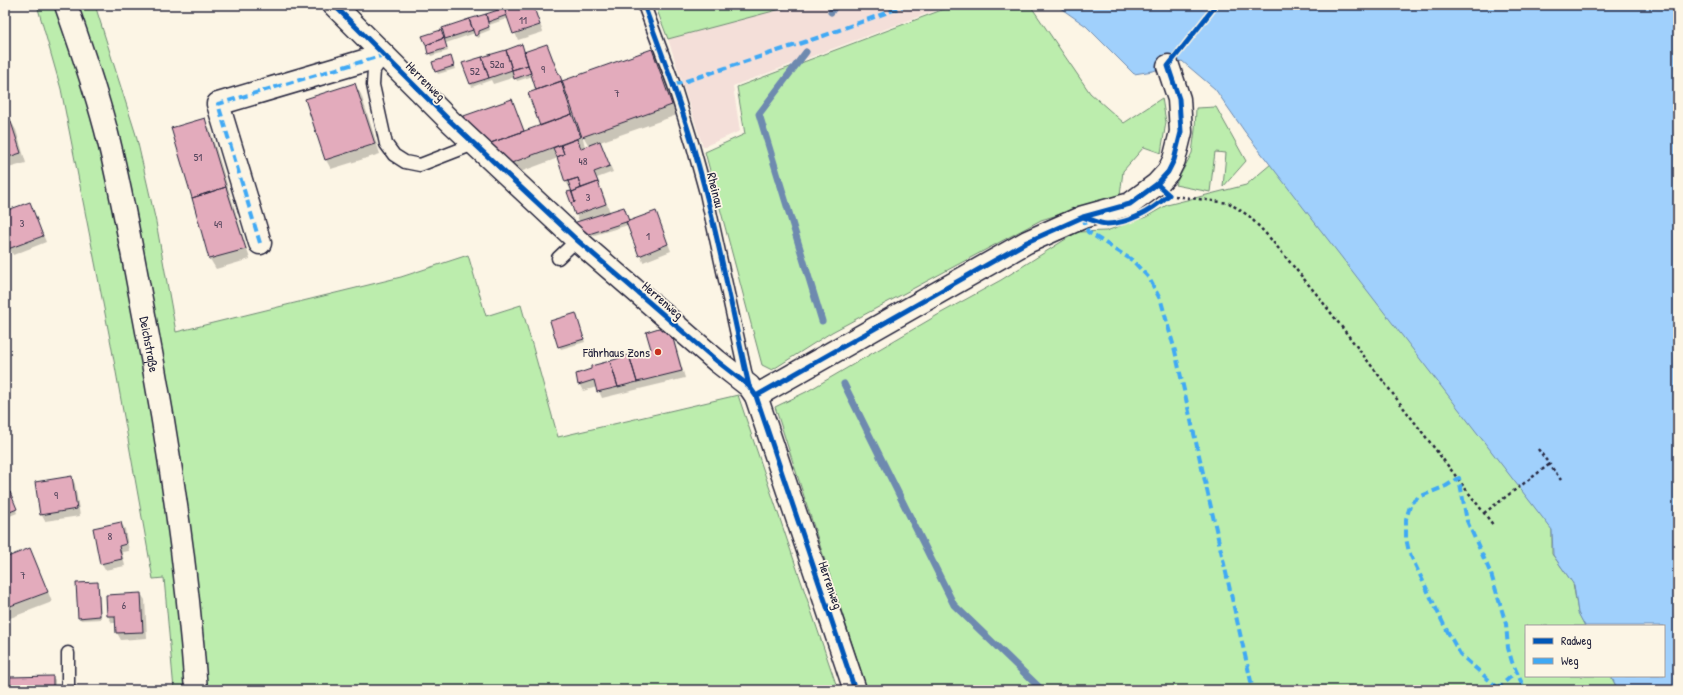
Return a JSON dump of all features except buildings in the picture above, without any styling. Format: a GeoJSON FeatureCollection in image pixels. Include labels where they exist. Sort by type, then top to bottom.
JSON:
{"type":"FeatureCollection","features":[{"type":"Feature","properties":{"kind":"street","name":"Deichstraße"},"geometry":{"type":"LineString","coordinates":[[66,5],[90,74],[109,141],[123,204],[156,375],[178,515],[191,624],[196,690]]}},
{"type":"Feature","properties":{"kind":"street","name":"Herrenweg"},"geometry":{"type":"LineString","coordinates":[[334,5],[474,144],[577,240],[752,391],[854,690]]}},
{"type":"Feature","properties":{"kind":"street"},"geometry":{"type":"LineString","coordinates":[[260,243],[218,104],[384,55]]}},
{"type":"Feature","properties":{"kind":"street"},"geometry":{"type":"LineString","coordinates":[[752,391],[1027,242],[1083,217],[1130,204],[1164,190],[1168,172],[1174,160],[1181,132],[1179,99],[1168,66]]}},
{"type":"Feature","properties":{"kind":"lane","name":"Rheinau"},"geometry":{"type":"LineString","coordinates":[[644,5],[674,85],[693,146],[706,193],[752,391]]}},
{"type":"Feature","properties":{"kind":"lane"},"geometry":{"type":"LineString","coordinates":[[384,55],[374,70],[373,85],[386,144],[394,155],[405,162],[420,165],[474,144]]}},
{"type":"Feature","properties":{"kind":"lane"},"geometry":{"type":"LineString","coordinates":[[558,258],[577,240]]}},
{"type":"Feature","properties":{"kind":"lane"},"geometry":{"type":"LineString","coordinates":[[68,653],[68,690]]}},
{"type":"Feature","properties":{"kind":"path"},"geometry":{"type":"LineString","coordinates":[[1164,190],[1229,203],[1249,216],[1269,237],[1318,296],[1494,526]]}},
{"type":"Feature","properties":{"kind":"path"},"geometry":{"type":"LineString","coordinates":[[1538,449],[1561,480]]}},
{"type":"Feature","properties":{"kind":"path"},"geometry":{"type":"LineString","coordinates":[[1484,513],[1550,464]]}},
{"type":"Feature","properties":{"kind":"shaded area"},"geometry":{"type":"Polygon","coordinates":[[[796,5],[950,5],[733,86],[740,131],[703,147],[668,39],[796,5]]]}},
{"type":"Feature","properties":{"kind":"green space"},"geometry":{"type":"Polygon","coordinates":[[[37,5],[57,5],[78,67],[109,181],[132,299],[176,562],[187,690],[174,690],[164,578],[153,579],[111,344],[61,89],[37,5]]]}},
{"type":"Feature","properties":{"kind":"green space"},"geometry":{"type":"Polygon","coordinates":[[[74,5],[95,5],[136,135],[156,222],[176,332],[401,277],[468,255],[486,316],[521,305],[558,437],[738,395],[838,690],[203,690],[201,655],[74,5]]]}},
{"type":"Feature","properties":{"kind":"green space"},"geometry":{"type":"Polygon","coordinates":[[[655,5],[796,5],[668,39],[655,5]]]}},
{"type":"Feature","properties":{"kind":"green space"},"geometry":{"type":"Polygon","coordinates":[[[955,5],[1030,5],[1090,93],[1124,123],[1162,98],[1166,122],[1161,153],[1144,147],[1123,171],[1120,196],[1041,220],[832,332],[772,370],[762,365],[705,152],[745,134],[737,87],[955,5]]]}},
{"type":"Feature","properties":{"kind":"green space"},"geometry":{"type":"Polygon","coordinates":[[[1216,107],[1246,161],[1223,187],[1226,153],[1215,152],[1210,192],[1175,185],[1192,153],[1196,108],[1216,107]]]}},
{"type":"Feature","properties":{"kind":"green space"},"geometry":{"type":"Polygon","coordinates":[[[1271,164],[1552,529],[1552,554],[1573,583],[1578,612],[1584,625],[1525,625],[1525,677],[1612,677],[1618,690],[867,690],[775,407],[806,392],[941,313],[1001,280],[1077,232],[1106,231],[1146,217],[1167,205],[1246,185],[1271,164]]]}},
{"type":"Feature","properties":{"kind":"water"},"geometry":{"type":"Polygon","coordinates":[[[1056,5],[1678,5],[1678,690],[1618,690],[1612,677],[1665,677],[1665,625],[1584,625],[1578,613],[1574,585],[1553,555],[1552,530],[1245,132],[1215,89],[1182,61],[1153,71],[1134,74],[1086,26],[1056,5]]]}},
{"type":"Feature","properties":{"kind":"waterway"},"geometry":{"type":"LineString","coordinates":[[831,12],[836,5]]}},
{"type":"Feature","properties":{"kind":"waterway"},"geometry":{"type":"LineString","coordinates":[[806,52],[759,114],[822,321]]}},
{"type":"Feature","properties":{"kind":"waterway"},"geometry":{"type":"LineString","coordinates":[[844,384],[954,605],[1042,690]]}},
{"type":"Feature","properties":{"kind":"ferry route"},"geometry":{"type":"LineString","coordinates":[[1174,57],[1216,5]]}},
{"type":"Feature","properties":{"kind":"marked path"},"geometry":{"type":"LineString","coordinates":[[674,85],[823,36],[907,5]]}},
{"type":"Feature","properties":{"kind":"marked path"},"geometry":{"type":"LineString","coordinates":[[260,243],[218,104],[384,55]]}},
{"type":"Feature","properties":{"kind":"marked path"},"geometry":{"type":"LineString","coordinates":[[1083,217],[1088,232],[1132,260],[1149,278],[1161,301],[1175,351],[1253,690]]}},
{"type":"Feature","properties":{"kind":"marked path"},"geometry":{"type":"LineString","coordinates":[[1498,688],[1460,654],[1444,625],[1409,552],[1406,538],[1406,519],[1411,503],[1419,497],[1446,486],[1459,478],[1467,521],[1491,574],[1506,624],[1508,648],[1512,662],[1525,690]]}},
{"type":"Feature","properties":{"kind":"marked path"},"geometry":{"type":"LineString","coordinates":[[1499,690],[1498,688],[1516,672]]}},
{"type":"Feature","properties":{"kind":"cycle path"},"geometry":{"type":"LineString","coordinates":[[334,5],[450,121],[577,240],[717,361],[749,386],[756,396],[855,690]]}},
{"type":"Feature","properties":{"kind":"cycle path"},"geometry":{"type":"LineString","coordinates":[[644,5],[682,110],[701,175],[716,235],[749,386]]}},
{"type":"Feature","properties":{"kind":"cycle path"},"geometry":{"type":"LineString","coordinates":[[756,396],[1027,242],[1083,217],[1130,204],[1157,184],[1168,172],[1174,160],[1181,132],[1179,99],[1168,66],[1216,5]]}},
{"type":"Feature","properties":{"kind":"cycle path"},"geometry":{"type":"LineString","coordinates":[[1083,217],[1107,224],[1124,221],[1141,215],[1156,206],[1169,195],[1157,184]]}},
{"type":"Feature","properties":{"kind":"place","name":"Fährhaus Zons"},"geometry":{"type":"Point","coordinates":[658,352]}}]}
